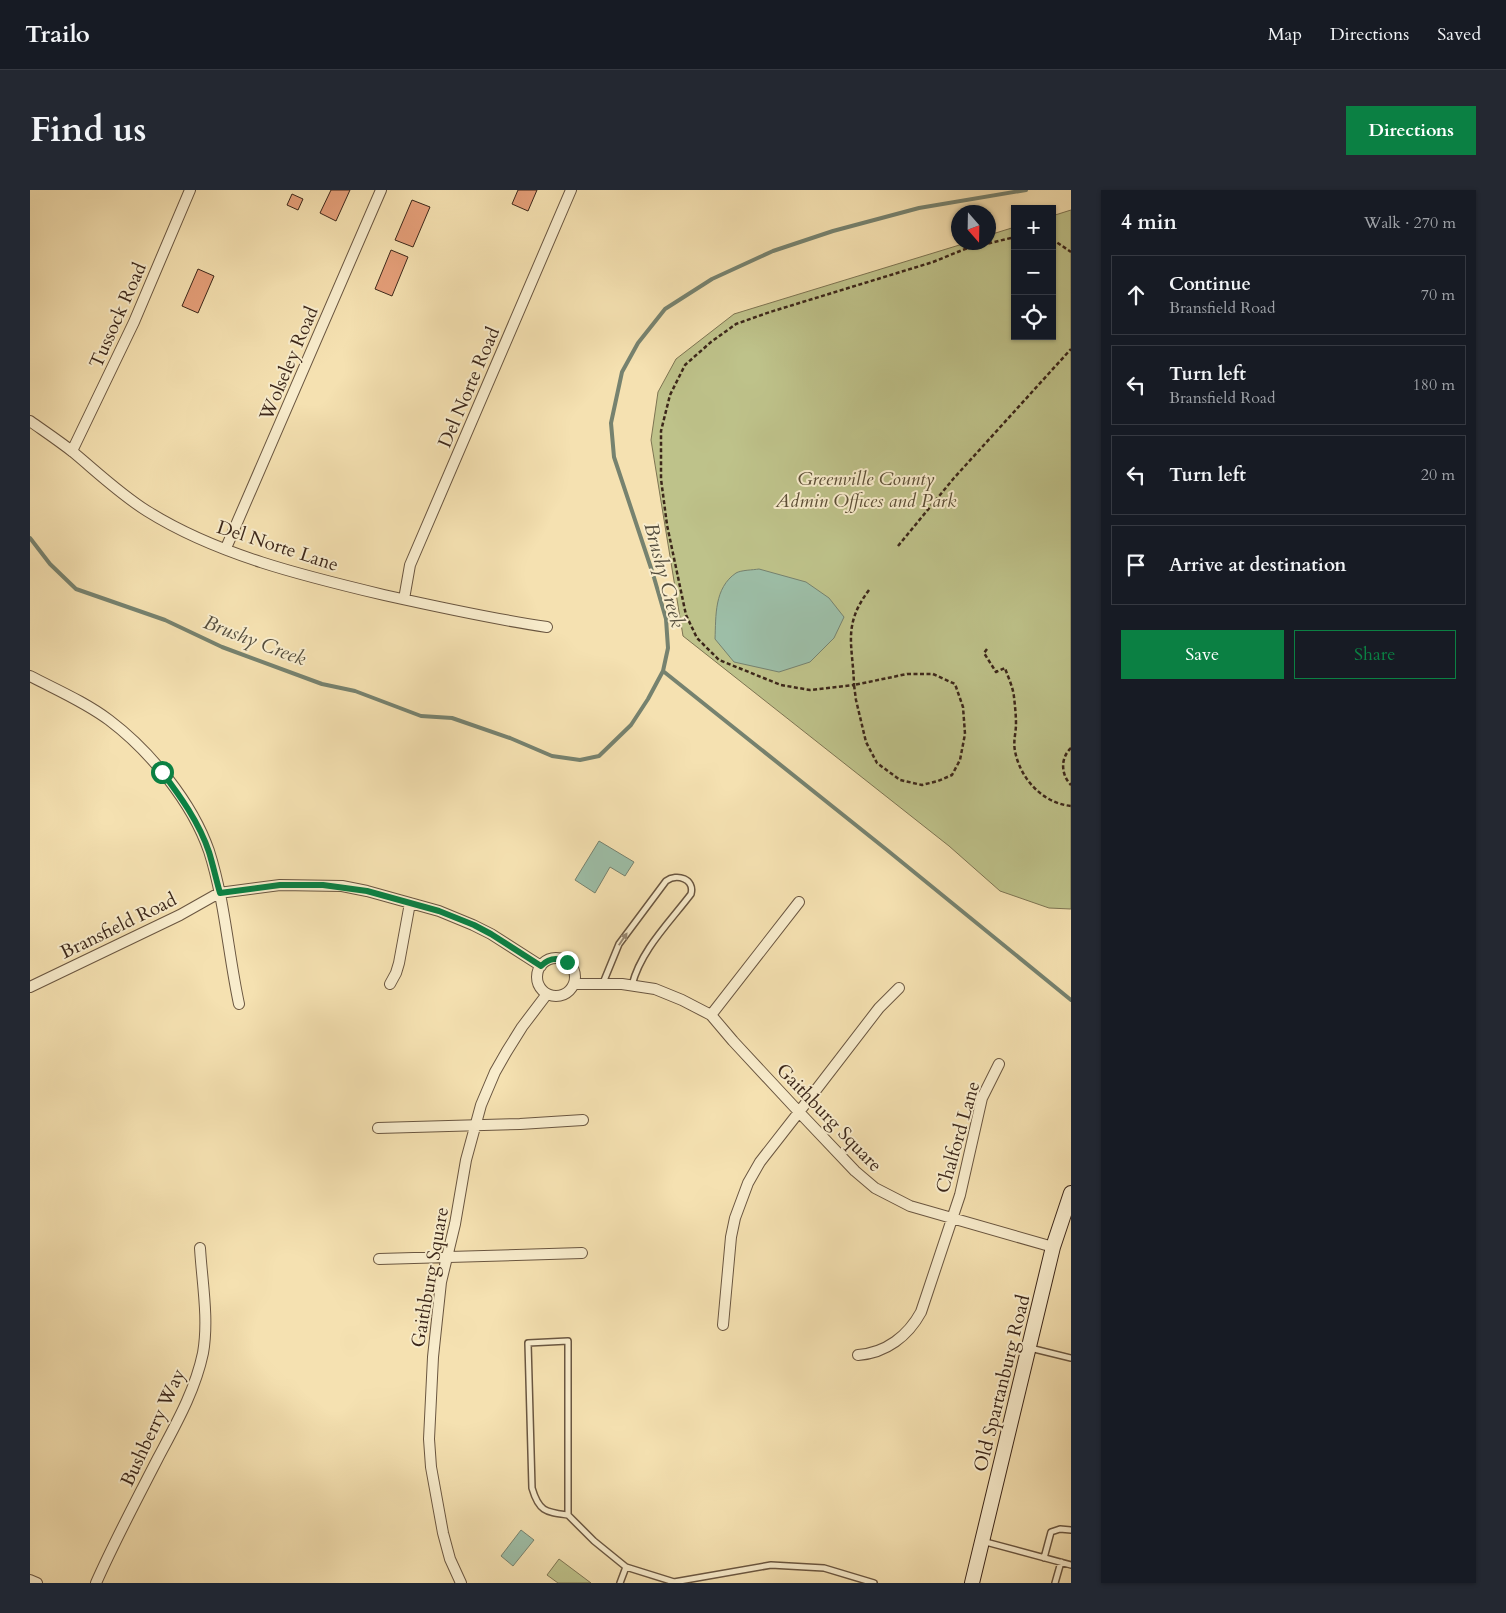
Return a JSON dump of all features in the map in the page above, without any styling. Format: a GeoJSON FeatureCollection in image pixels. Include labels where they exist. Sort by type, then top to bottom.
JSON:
{"type":"FeatureCollection","features":[{"type":"Feature","properties":{"kind":"main road","name":"Old Spartanburg Road"},"geometry":{"type":"LineString","coordinates":[[972,1583],[1053,1248],[1071,1193]]}},
{"type":"Feature","properties":{"kind":"street","name":"Tussock Road"},"geometry":{"type":"LineString","coordinates":[[72,452],[134,322],[190,190]]}},
{"type":"Feature","properties":{"kind":"street","name":"Wolseley Road"},"geometry":{"type":"LineString","coordinates":[[226,548],[381,190]]}},
{"type":"Feature","properties":{"kind":"street","name":"Del Norte Road"},"geometry":{"type":"LineString","coordinates":[[404,599],[410,566],[571,190]]}},
{"type":"Feature","properties":{"kind":"street","name":"Del Norte Lane"},"geometry":{"type":"LineString","coordinates":[[30,421],[146,510],[195,536],[276,567],[319,580],[508,621],[547,627]]}},
{"type":"Feature","properties":{"kind":"street"},"geometry":{"type":"LineString","coordinates":[[30,676],[87,706],[108,720],[133,741],[162,772],[190,813],[209,851],[220,893],[239,1004]]}},
{"type":"Feature","properties":{"kind":"street","name":"Bransfield Road"},"geometry":{"type":"LineString","coordinates":[[30,987],[180,915],[220,893],[280,885],[323,885],[367,891],[439,911],[491,934],[541,966]]}},
{"type":"Feature","properties":{"kind":"street"},"geometry":{"type":"LineString","coordinates":[[711,1015],[798,902]]}},
{"type":"Feature","properties":{"kind":"street"},"geometry":{"type":"LineString","coordinates":[[390,984],[399,963],[410,904]]}},
{"type":"Feature","properties":{"kind":"street"},"geometry":{"type":"LineString","coordinates":[[556,958],[567,962],[574,972],[574,984],[566,993],[554,996],[548,994],[538,982],[538,971],[545,962],[556,958]]}},
{"type":"Feature","properties":{"kind":"street","name":"Gaithburg Square"},"geometry":{"type":"LineString","coordinates":[[574,984],[603,984],[655,989],[711,1015],[798,1112],[855,1171],[875,1188],[910,1206],[1053,1248]]}},
{"type":"Feature","properties":{"kind":"street"},"geometry":{"type":"LineString","coordinates":[[723,1325],[731,1237],[740,1201],[760,1162],[879,1008],[899,988]]}},
{"type":"Feature","properties":{"kind":"street","name":"Gaithburg Square"},"geometry":{"type":"LineString","coordinates":[[461,1583],[450,1559],[443,1533],[431,1467],[429,1439],[433,1357],[441,1282],[455,1224],[466,1160],[481,1104],[495,1072],[522,1026],[548,994]]}},
{"type":"Feature","properties":{"kind":"street","name":"Chalford Lane"},"geometry":{"type":"LineString","coordinates":[[858,1355],[879,1350],[892,1344],[916,1322],[926,1300],[960,1195],[982,1098],[998,1064]]}},
{"type":"Feature","properties":{"kind":"street"},"geometry":{"type":"LineString","coordinates":[[378,1128],[476,1126],[583,1120]]}},
{"type":"Feature","properties":{"kind":"street","name":"Bushberry Way"},"geometry":{"type":"LineString","coordinates":[[96,1583],[184,1408],[196,1380],[205,1328],[200,1248]]}},
{"type":"Feature","properties":{"kind":"street"},"geometry":{"type":"LineString","coordinates":[[379,1259],[582,1253]]}},
{"type":"Feature","properties":{"kind":"street"},"geometry":{"type":"LineString","coordinates":[[30,1580],[37,1583]]}},
{"type":"Feature","properties":{"kind":"lane"},"geometry":{"type":"LineString","coordinates":[[603,984],[619,944],[666,881],[677,877],[684,879],[691,884],[691,894],[641,958],[635,971],[632,986]]}},
{"type":"Feature","properties":{"kind":"lane"},"geometry":{"type":"LineString","coordinates":[[568,1515],[568,1341],[528,1343],[532,1488],[536,1503],[546,1512],[568,1515],[594,1541],[626,1567],[674,1582],[771,1565],[824,1568],[874,1583]]}},
{"type":"Feature","properties":{"kind":"lane"},"geometry":{"type":"LineString","coordinates":[[1029,1348],[1071,1358]]}},
{"type":"Feature","properties":{"kind":"lane"},"geometry":{"type":"LineString","coordinates":[[1044,1558],[1051,1532],[1060,1529],[1071,1530]]}},
{"type":"Feature","properties":{"kind":"lane"},"geometry":{"type":"LineString","coordinates":[[982,1542],[1071,1565]]}},
{"type":"Feature","properties":{"kind":"lane"},"geometry":{"type":"LineString","coordinates":[[1055,1583],[1061,1562]]}},
{"type":"Feature","properties":{"kind":"lane"},"geometry":{"type":"LineString","coordinates":[[620,1583],[626,1567]]}},
{"type":"Feature","properties":{"kind":"path"},"geometry":{"type":"LineString","coordinates":[[869,590],[860,602],[850,629],[854,685],[856,700],[866,742],[877,763],[900,780],[922,785],[938,781],[952,775],[960,760],[965,734],[963,708],[955,684],[932,674],[907,674],[854,685],[810,690],[781,685],[718,660],[697,638],[686,615],[667,525],[661,478],[660,431],[670,395],[685,365],[711,342],[736,324],[933,262],[965,249],[1011,238]]}},
{"type":"Feature","properties":{"kind":"path"},"geometry":{"type":"LineString","coordinates":[[1056,242],[1071,252]]}},
{"type":"Feature","properties":{"kind":"path"},"geometry":{"type":"LineString","coordinates":[[898,546],[954,478],[1071,349]]}},
{"type":"Feature","properties":{"kind":"path"},"geometry":{"type":"LineString","coordinates":[[987,649],[984,652],[996,672],[1005,668],[1014,695],[1015,751],[1021,769],[1038,792],[1050,800],[1071,806]]}},
{"type":"Feature","properties":{"kind":"path"},"geometry":{"type":"LineString","coordinates":[[1071,748],[1063,761],[1063,771],[1066,780],[1071,785]]}},
{"type":"Feature","properties":{"kind":"green space","name":"Greenville County Admin Offices and Park"},"geometry":{"type":"Polygon","coordinates":[[[1071,210],[1071,909],[1049,908],[1000,891],[949,846],[683,636],[651,440],[658,392],[676,359],[734,314],[951,248],[951,250],[996,250],[996,233],[1011,228],[1011,340],[1056,340],[1056,215],[1071,210]]]}},
{"type":"Feature","properties":{"kind":"green space"},"geometry":{"type":"Polygon","coordinates":[[[559,1559],[591,1583],[558,1583],[547,1575],[559,1559]]]}},
{"type":"Feature","properties":{"kind":"shaded area"},"geometry":{"type":"Polygon","coordinates":[[[759,569],[806,582],[829,598],[844,617],[834,638],[810,662],[779,672],[734,662],[715,639],[718,603],[724,586],[736,573],[759,569]]]}},
{"type":"Feature","properties":{"kind":"shaded area"},"geometry":{"type":"Polygon","coordinates":[[[599,841],[634,862],[625,876],[610,867],[595,893],[575,880],[599,841]]]}},
{"type":"Feature","properties":{"kind":"shaded area"},"geometry":{"type":"Polygon","coordinates":[[[521,1530],[534,1540],[513,1566],[501,1556],[521,1530]]]}},
{"type":"Feature","properties":{"kind":"building"},"geometry":{"type":"Polygon","coordinates":[[[331,190],[350,190],[336,221],[320,213],[331,190]]]}},
{"type":"Feature","properties":{"kind":"building"},"geometry":{"type":"Polygon","coordinates":[[[518,190],[537,190],[528,211],[512,204],[518,190]]]}},
{"type":"Feature","properties":{"kind":"building"},"geometry":{"type":"Polygon","coordinates":[[[292,194],[303,199],[298,210],[287,205],[292,194]]]}},
{"type":"Feature","properties":{"kind":"building"},"geometry":{"type":"Polygon","coordinates":[[[412,200],[430,207],[413,247],[395,240],[412,200]]]}},
{"type":"Feature","properties":{"kind":"building"},"geometry":{"type":"Polygon","coordinates":[[[391,250],[408,257],[392,296],[375,289],[391,250]]]}},
{"type":"Feature","properties":{"kind":"building"},"geometry":{"type":"Polygon","coordinates":[[[198,269],[214,276],[198,313],[182,306],[198,269]]]}},
{"type":"Feature","properties":{"kind":"waterway","name":"Brushy Creek"},"geometry":{"type":"LineString","coordinates":[[30,538],[50,564],[76,589],[165,620],[222,647],[322,684],[355,691],[421,716],[452,718],[510,738],[552,756],[580,760],[599,756],[631,725],[648,699],[663,671],[668,648],[666,619],[614,457],[611,423],[622,372],[638,343],[665,309],[712,279],[773,251],[833,231],[919,208],[1026,190]]}},
{"type":"Feature","properties":{"kind":"waterway"},"geometry":{"type":"LineString","coordinates":[[663,671],[1071,1000]]}},
{"type":"Feature","properties":{"kind":"route"},"geometry":{"type":"LineString","coordinates":[[162,772],[190,813],[201,834],[209,851],[220,893],[280,885],[342,886],[439,911],[474,925],[541,966],[550,959],[556,958],[567,962]]}}]}
